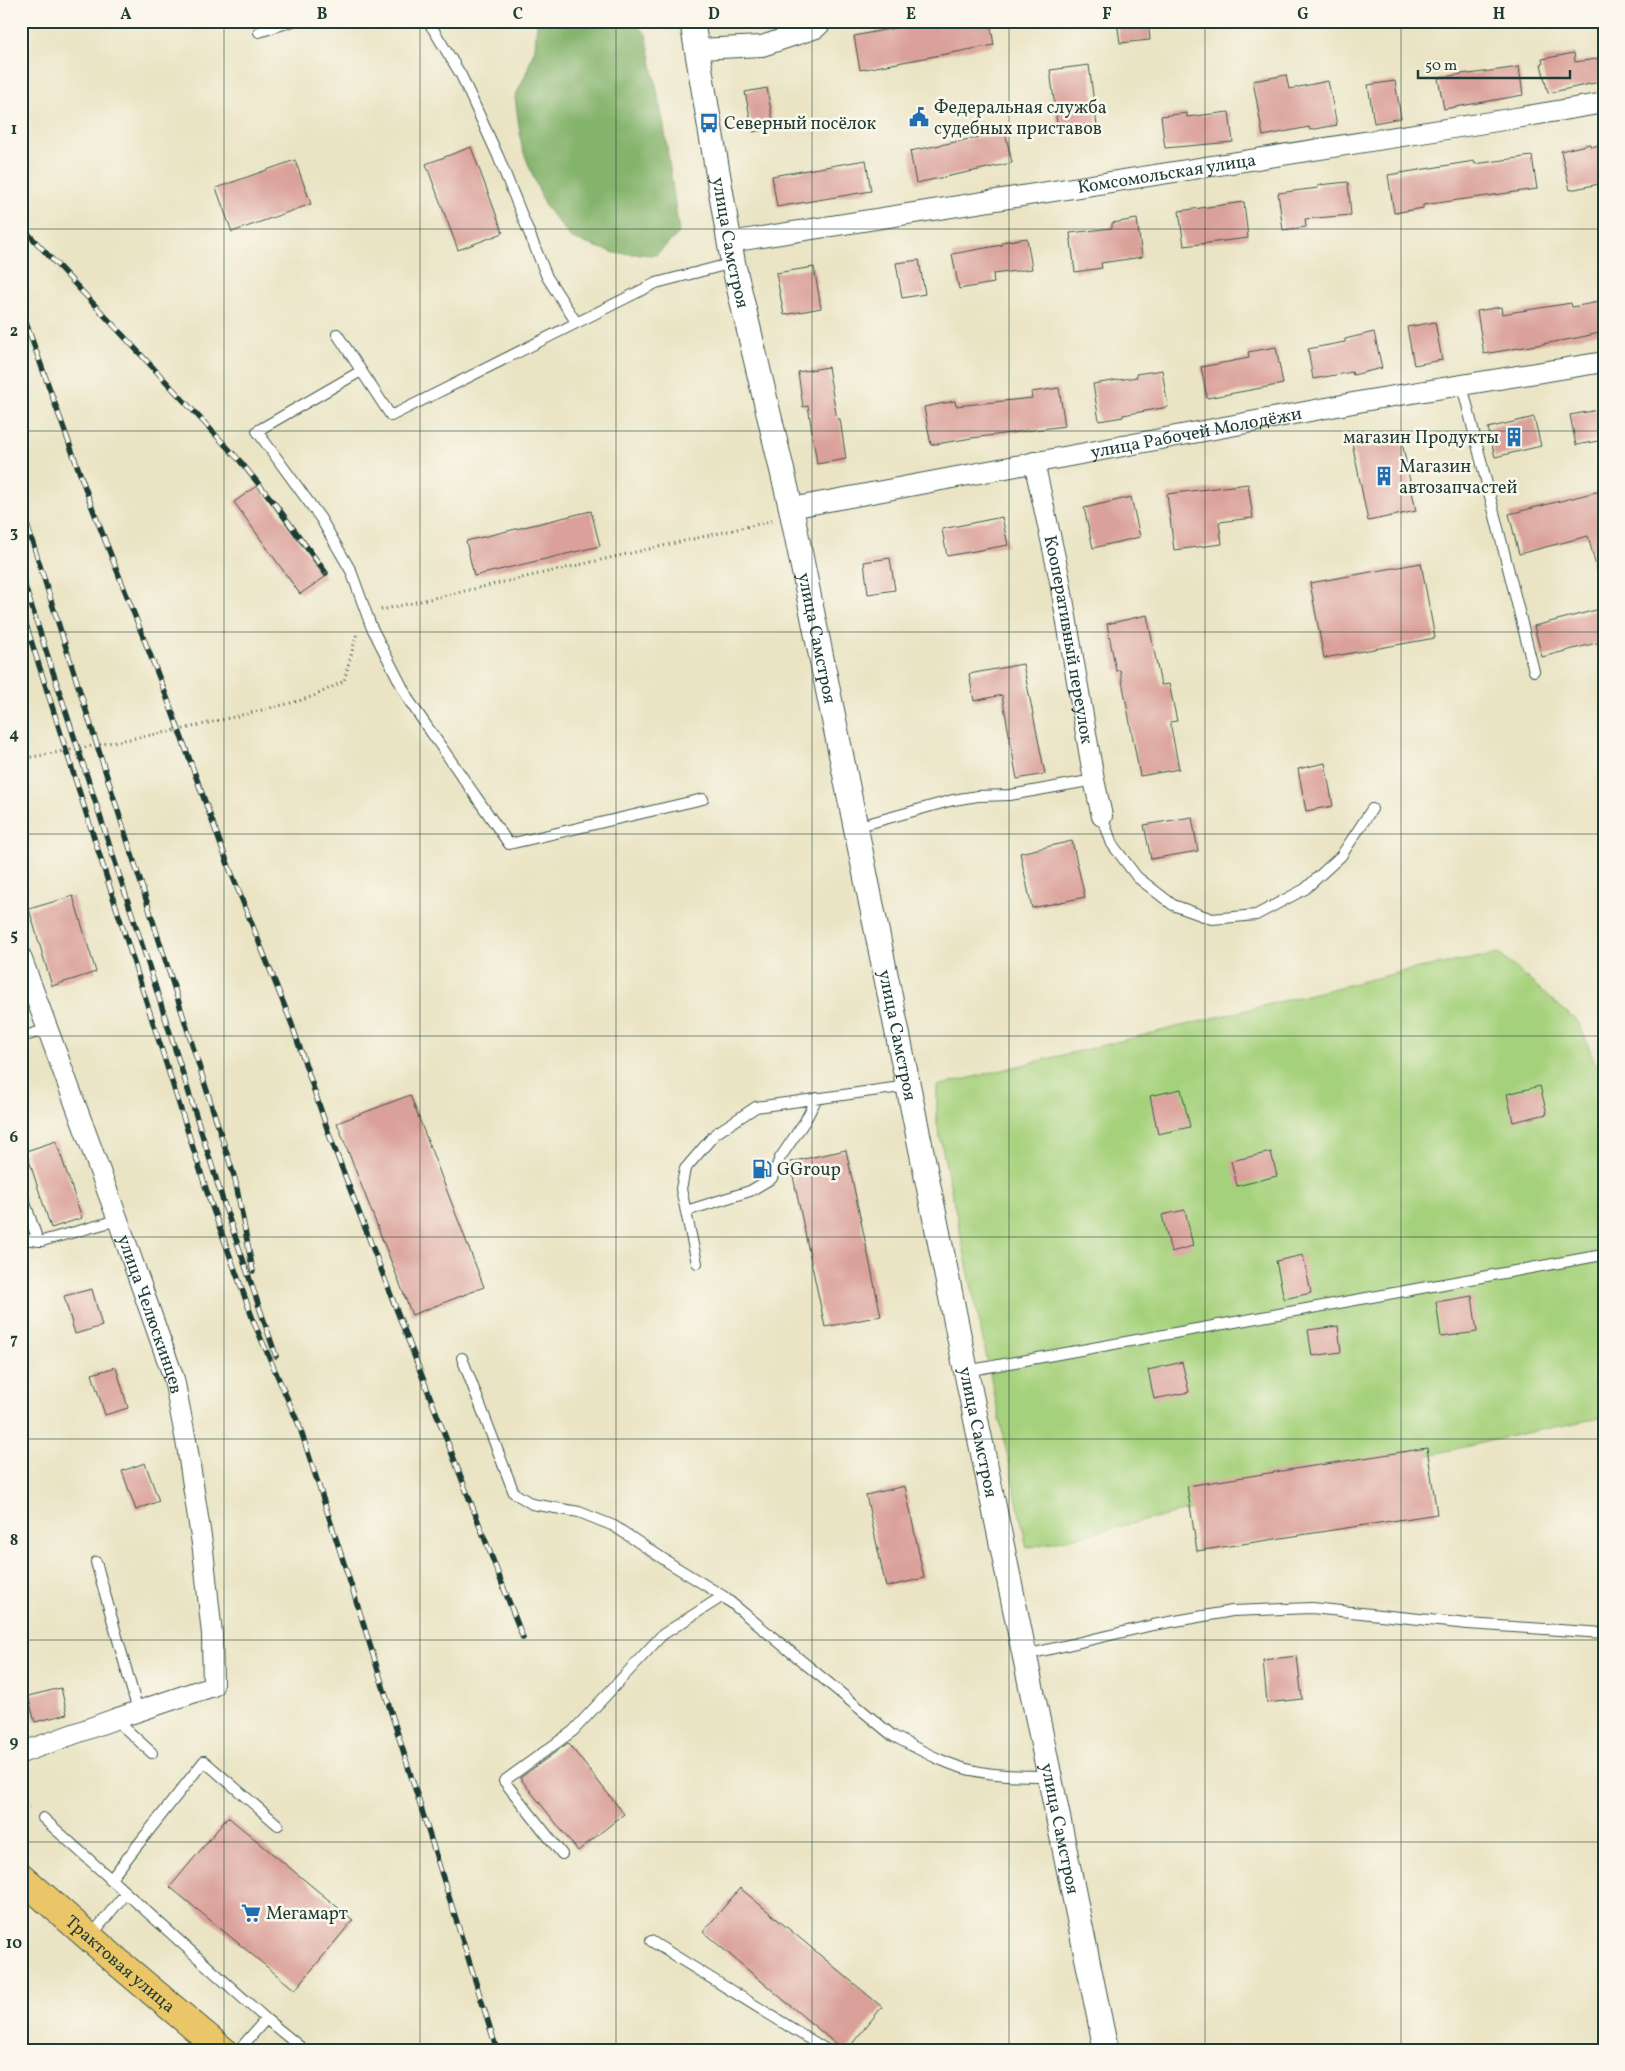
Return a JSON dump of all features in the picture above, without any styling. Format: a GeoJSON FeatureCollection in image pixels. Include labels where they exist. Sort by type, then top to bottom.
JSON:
{"type":"FeatureCollection","features":[{"type":"Feature","properties":{"kind":"main road","name":"Трактовая улица"},"geometry":{"type":"LineString","coordinates":[[21,1877],[222,2050]]}},
{"type":"Feature","properties":{"kind":"street","name":"улица Самстроя"},"geometry":{"type":"LineString","coordinates":[[692,21],[732,252],[785,514],[856,827],[1048,1776],[1106,2050]]}},
{"type":"Feature","properties":{"kind":"street"},"geometry":{"type":"LineString","coordinates":[[698,49],[762,46],[816,28],[823,21]]}},
{"type":"Feature","properties":{"kind":"street","name":"Комсомольская улица"},"geometry":{"type":"LineString","coordinates":[[732,252],[1604,103]]}},
{"type":"Feature","properties":{"kind":"street","name":"улица Рабочей Молодёжи"},"geometry":{"type":"LineString","coordinates":[[785,514],[1034,462],[1462,385],[1604,362]]}},
{"type":"Feature","properties":{"kind":"street","name":"Кооперативный переулок"},"geometry":{"type":"LineString","coordinates":[[1034,462],[1058,576],[1102,816]]}},
{"type":"Feature","properties":{"kind":"street","name":"улица Челюскинцев"},"geometry":{"type":"LineString","coordinates":[[21,957],[49,1029],[174,1379],[204,1550],[212,1634],[213,1686],[138,1711]]}},
{"type":"Feature","properties":{"kind":"street"},"geometry":{"type":"LineString","coordinates":[[21,1753],[138,1711]]}},
{"type":"Feature","properties":{"kind":"lane"},"geometry":{"type":"LineString","coordinates":[[258,32],[292,21]]}},
{"type":"Feature","properties":{"kind":"lane"},"geometry":{"type":"LineString","coordinates":[[428,22],[461,75],[498,156],[547,277],[576,322]]}},
{"type":"Feature","properties":{"kind":"lane"},"geometry":{"type":"LineString","coordinates":[[337,334],[391,416],[656,282],[732,252]]}},
{"type":"Feature","properties":{"kind":"lane"},"geometry":{"type":"LineString","coordinates":[[362,371],[257,431],[321,519],[351,570],[367,616],[410,702],[509,844],[703,799]]}},
{"type":"Feature","properties":{"kind":"lane"},"geometry":{"type":"LineString","coordinates":[[1462,385],[1534,671]]}},
{"type":"Feature","properties":{"kind":"lane"},"geometry":{"type":"LineString","coordinates":[[856,827],[953,800],[978,796],[1010,795],[1094,780]]}},
{"type":"Feature","properties":{"kind":"lane"},"geometry":{"type":"LineString","coordinates":[[1102,816],[1112,844],[1137,877],[1173,905],[1212,919],[1256,915],[1305,889],[1341,856],[1372,809]]}},
{"type":"Feature","properties":{"kind":"lane"},"geometry":{"type":"LineString","coordinates":[[21,1037],[49,1029]]}},
{"type":"Feature","properties":{"kind":"lane"},"geometry":{"type":"LineString","coordinates":[[696,1263],[681,1189],[685,1169],[699,1150],[715,1134],[756,1107],[908,1086]]}},
{"type":"Feature","properties":{"kind":"lane"},"geometry":{"type":"LineString","coordinates":[[686,1211],[750,1191],[772,1178],[780,1158],[818,1098]]}},
{"type":"Feature","properties":{"kind":"lane"},"geometry":{"type":"LineString","coordinates":[[21,1191],[38,1240]]}},
{"type":"Feature","properties":{"kind":"lane"},"geometry":{"type":"LineString","coordinates":[[21,1240],[42,1241],[118,1220]]}},
{"type":"Feature","properties":{"kind":"lane"},"geometry":{"type":"LineString","coordinates":[[966,1372],[1597,1256]]}},
{"type":"Feature","properties":{"kind":"lane"},"geometry":{"type":"LineString","coordinates":[[462,1358],[514,1493],[532,1504],[579,1512],[614,1526],[723,1596],[893,1736],[923,1751],[970,1770],[1011,1777],[1048,1776]]}},
{"type":"Feature","properties":{"kind":"lane"},"geometry":{"type":"LineString","coordinates":[[96,1562],[138,1711]]}},
{"type":"Feature","properties":{"kind":"lane"},"geometry":{"type":"LineString","coordinates":[[562,1854],[504,1780],[573,1731],[662,1634],[723,1596]]}},
{"type":"Feature","properties":{"kind":"lane"},"geometry":{"type":"LineString","coordinates":[[1024,1655],[1153,1625],[1232,1611],[1312,1608],[1468,1624],[1604,1633]]}},
{"type":"Feature","properties":{"kind":"lane"},"geometry":{"type":"LineString","coordinates":[[115,1718],[152,1753]]}},
{"type":"Feature","properties":{"kind":"lane"},"geometry":{"type":"LineString","coordinates":[[110,1880],[204,1761],[278,1825]]}},
{"type":"Feature","properties":{"kind":"lane"},"geometry":{"type":"LineString","coordinates":[[43,1818],[125,1894],[266,2019],[304,2050]]}},
{"type":"Feature","properties":{"kind":"lane"},"geometry":{"type":"LineString","coordinates":[[91,1936],[125,1894]]}},
{"type":"Feature","properties":{"kind":"lane"},"geometry":{"type":"LineString","coordinates":[[651,1941],[827,2050]]}},
{"type":"Feature","properties":{"kind":"lane"},"geometry":{"type":"LineString","coordinates":[[239,2050],[266,2019]]}},
{"type":"Feature","properties":{"kind":"path"},"geometry":{"type":"LineString","coordinates":[[21,759],[184,729],[314,696],[344,681],[361,618],[378,611],[785,514]]}},
{"type":"Feature","properties":{"kind":"path"},"geometry":{"type":"LineString","coordinates":[[21,1802],[30,1807]]}},
{"type":"Feature","properties":{"kind":"green space"},"geometry":{"type":"Polygon","coordinates":[[[537,21],[633,21],[646,34],[664,126],[679,233],[656,255],[615,253],[572,239],[545,206],[522,148],[515,97],[535,48],[537,21]]]}},
{"type":"Feature","properties":{"kind":"green space"},"geometry":{"type":"Polygon","coordinates":[[[1499,954],[1579,1023],[1604,1085],[1604,1417],[1516,1435],[1027,1548],[937,1123],[937,1086],[1413,969],[1499,954]]]}},
{"type":"Feature","properties":{"kind":"building"},"geometry":{"type":"Polygon","coordinates":[[[929,21],[990,21],[994,45],[860,70],[854,36],[929,21]]]}},
{"type":"Feature","properties":{"kind":"building"},"geometry":{"type":"Polygon","coordinates":[[[1117,21],[1148,21],[1150,40],[1120,43],[1117,21]]]}},
{"type":"Feature","properties":{"kind":"building"},"geometry":{"type":"Polygon","coordinates":[[[1574,53],[1575,62],[1604,58],[1604,81],[1548,93],[1541,64],[1543,64],[1542,59],[1574,53]]]}},
{"type":"Feature","properties":{"kind":"building"},"geometry":{"type":"Polygon","coordinates":[[[1089,65],[1097,126],[1058,131],[1050,70],[1089,65]]]}},
{"type":"Feature","properties":{"kind":"building"},"geometry":{"type":"Polygon","coordinates":[[[1519,67],[1523,95],[1444,109],[1438,78],[1519,67]]]}},
{"type":"Feature","properties":{"kind":"building"},"geometry":{"type":"Polygon","coordinates":[[[1286,75],[1289,89],[1328,81],[1337,125],[1310,130],[1309,127],[1263,136],[1253,81],[1286,75]]]}},
{"type":"Feature","properties":{"kind":"building"},"geometry":{"type":"Polygon","coordinates":[[[1395,81],[1401,118],[1374,123],[1368,85],[1395,81]]]}},
{"type":"Feature","properties":{"kind":"building"},"geometry":{"type":"Polygon","coordinates":[[[767,88],[774,128],[753,132],[745,92],[767,88]]]}},
{"type":"Feature","properties":{"kind":"building"},"geometry":{"type":"Polygon","coordinates":[[[1229,112],[1233,142],[1165,148],[1161,116],[1187,113],[1187,117],[1229,112]]]}},
{"type":"Feature","properties":{"kind":"building"},"geometry":{"type":"Polygon","coordinates":[[[1005,132],[1012,163],[916,183],[910,151],[1005,132]]]}},
{"type":"Feature","properties":{"kind":"building"},"geometry":{"type":"Polygon","coordinates":[[[1590,144],[1591,147],[1604,144],[1604,183],[1570,190],[1561,151],[1590,144]]]}},
{"type":"Feature","properties":{"kind":"building"},"geometry":{"type":"Polygon","coordinates":[[[471,147],[503,233],[458,250],[426,164],[471,147]]]}},
{"type":"Feature","properties":{"kind":"building"},"geometry":{"type":"Polygon","coordinates":[[[1532,156],[1537,189],[1423,205],[1423,208],[1394,213],[1388,175],[1474,161],[1475,164],[1532,156]]]}},
{"type":"Feature","properties":{"kind":"building"},"geometry":{"type":"Polygon","coordinates":[[[295,160],[311,204],[232,232],[216,188],[295,160]]]}},
{"type":"Feature","properties":{"kind":"building"},"geometry":{"type":"Polygon","coordinates":[[[866,160],[871,191],[777,207],[772,176],[866,160]]]}},
{"type":"Feature","properties":{"kind":"building"},"geometry":{"type":"Polygon","coordinates":[[[1348,182],[1351,215],[1305,219],[1306,227],[1283,230],[1278,193],[1318,188],[1318,185],[1348,182]]]}},
{"type":"Feature","properties":{"kind":"building"},"geometry":{"type":"Polygon","coordinates":[[[1244,202],[1248,238],[1184,246],[1179,211],[1244,202]]]}},
{"type":"Feature","properties":{"kind":"building"},"geometry":{"type":"Polygon","coordinates":[[[1137,219],[1142,257],[1101,263],[1102,268],[1075,272],[1070,233],[1112,228],[1112,223],[1137,219]]]}},
{"type":"Feature","properties":{"kind":"building"},"geometry":{"type":"Polygon","coordinates":[[[1027,238],[1032,269],[993,274],[994,283],[959,289],[952,254],[1002,245],[1002,242],[1027,238]]]}},
{"type":"Feature","properties":{"kind":"building"},"geometry":{"type":"Polygon","coordinates":[[[919,260],[925,294],[902,298],[896,263],[919,260]]]}},
{"type":"Feature","properties":{"kind":"building"},"geometry":{"type":"Polygon","coordinates":[[[814,267],[821,308],[784,315],[776,273],[814,267]]]}},
{"type":"Feature","properties":{"kind":"building"},"geometry":{"type":"Polygon","coordinates":[[[1604,301],[1604,332],[1484,354],[1477,311],[1501,307],[1502,314],[1571,303],[1572,307],[1604,301]]]}},
{"type":"Feature","properties":{"kind":"building"},"geometry":{"type":"Polygon","coordinates":[[[1435,322],[1442,360],[1414,365],[1407,327],[1435,322]]]}},
{"type":"Feature","properties":{"kind":"building"},"geometry":{"type":"Polygon","coordinates":[[[1374,332],[1382,368],[1353,375],[1352,372],[1313,379],[1308,349],[1345,342],[1345,339],[1374,332]]]}},
{"type":"Feature","properties":{"kind":"building"},"geometry":{"type":"Polygon","coordinates":[[[1276,347],[1283,384],[1207,398],[1201,367],[1249,358],[1248,352],[1276,347]]]}},
{"type":"Feature","properties":{"kind":"building"},"geometry":{"type":"Polygon","coordinates":[[[828,367],[837,419],[840,419],[846,459],[817,464],[808,406],[803,407],[798,372],[828,367]]]}},
{"type":"Feature","properties":{"kind":"building"},"geometry":{"type":"Polygon","coordinates":[[[1162,370],[1168,407],[1099,421],[1093,384],[1137,377],[1136,374],[1162,370]]]}},
{"type":"Feature","properties":{"kind":"building"},"geometry":{"type":"Polygon","coordinates":[[[1059,388],[1065,426],[931,445],[924,407],[955,401],[956,406],[1032,398],[1031,392],[1059,388]]]}},
{"type":"Feature","properties":{"kind":"building"},"geometry":{"type":"Polygon","coordinates":[[[1604,409],[1604,440],[1576,445],[1570,415],[1604,409]]]}},
{"type":"Feature","properties":{"kind":"building","name":"магазин Продукты"},"geometry":{"type":"Polygon","coordinates":[[[1534,417],[1541,446],[1495,457],[1488,428],[1534,417]]]}},
{"type":"Feature","properties":{"kind":"building","name":"Магазин автозапчастей"},"geometry":{"type":"Polygon","coordinates":[[[1400,432],[1416,511],[1368,521],[1352,442],[1400,432]]]}},
{"type":"Feature","properties":{"kind":"building"},"geometry":{"type":"Polygon","coordinates":[[[1248,484],[1253,518],[1219,522],[1222,544],[1174,550],[1167,494],[1248,484]]]}},
{"type":"Feature","properties":{"kind":"building"},"geometry":{"type":"Polygon","coordinates":[[[258,485],[325,577],[300,594],[234,502],[258,485]]]}},
{"type":"Feature","properties":{"kind":"building"},"geometry":{"type":"Polygon","coordinates":[[[1604,490],[1604,573],[1598,574],[1588,536],[1519,554],[1509,514],[1604,490]]]}},
{"type":"Feature","properties":{"kind":"building"},"geometry":{"type":"Polygon","coordinates":[[[1131,497],[1140,537],[1093,548],[1084,508],[1131,497]]]}},
{"type":"Feature","properties":{"kind":"building"},"geometry":{"type":"Polygon","coordinates":[[[591,511],[600,546],[474,576],[466,541],[591,511]]]}},
{"type":"Feature","properties":{"kind":"building"},"geometry":{"type":"Polygon","coordinates":[[[1002,517],[1008,545],[947,556],[942,529],[1002,517]]]}},
{"type":"Feature","properties":{"kind":"building"},"geometry":{"type":"Polygon","coordinates":[[[890,558],[895,590],[868,594],[864,562],[890,558]]]}},
{"type":"Feature","properties":{"kind":"building"},"geometry":{"type":"Polygon","coordinates":[[[1421,563],[1435,638],[1324,658],[1310,583],[1421,563]]]}},
{"type":"Feature","properties":{"kind":"building"},"geometry":{"type":"Polygon","coordinates":[[[1604,608],[1604,641],[1542,657],[1534,626],[1604,608]]]}},
{"type":"Feature","properties":{"kind":"building"},"geometry":{"type":"Polygon","coordinates":[[[1147,615],[1161,685],[1169,684],[1177,721],[1170,722],[1179,769],[1140,776],[1120,670],[1116,671],[1107,624],[1147,615]]]}},
{"type":"Feature","properties":{"kind":"building"},"geometry":{"type":"Polygon","coordinates":[[[1023,664],[1045,774],[1017,779],[1002,695],[974,701],[969,674],[1023,664]]]}},
{"type":"Feature","properties":{"kind":"building"},"geometry":{"type":"Polygon","coordinates":[[[1325,763],[1333,806],[1306,811],[1298,769],[1325,763]]]}},
{"type":"Feature","properties":{"kind":"building"},"geometry":{"type":"Polygon","coordinates":[[[1192,817],[1198,851],[1151,859],[1144,825],[1192,817]]]}},
{"type":"Feature","properties":{"kind":"building"},"geometry":{"type":"Polygon","coordinates":[[[1072,841],[1085,897],[1032,908],[1020,853],[1072,841]]]}},
{"type":"Feature","properties":{"kind":"building"},"geometry":{"type":"Polygon","coordinates":[[[73,896],[96,972],[52,986],[29,909],[73,896]]]}},
{"type":"Feature","properties":{"kind":"building"},"geometry":{"type":"Polygon","coordinates":[[[1540,1086],[1547,1114],[1513,1122],[1507,1094],[1540,1086]]]}},
{"type":"Feature","properties":{"kind":"building"},"geometry":{"type":"Polygon","coordinates":[[[1181,1089],[1190,1127],[1158,1134],[1150,1096],[1181,1089]]]}},
{"type":"Feature","properties":{"kind":"building"},"geometry":{"type":"Polygon","coordinates":[[[410,1095],[484,1287],[412,1315],[337,1123],[410,1095]]]}},
{"type":"Feature","properties":{"kind":"building"},"geometry":{"type":"Polygon","coordinates":[[[56,1141],[82,1218],[51,1228],[26,1151],[56,1141]]]}},
{"type":"Feature","properties":{"kind":"building"},"geometry":{"type":"Polygon","coordinates":[[[846,1150],[881,1316],[825,1327],[790,1162],[846,1150]]]}},
{"type":"Feature","properties":{"kind":"building"},"geometry":{"type":"Polygon","coordinates":[[[1271,1152],[1277,1176],[1237,1186],[1231,1161],[1271,1152]]]}},
{"type":"Feature","properties":{"kind":"building"},"geometry":{"type":"Polygon","coordinates":[[[1185,1210],[1193,1246],[1171,1252],[1162,1215],[1185,1210]]]}},
{"type":"Feature","properties":{"kind":"building"},"geometry":{"type":"Polygon","coordinates":[[[1303,1255],[1311,1293],[1284,1299],[1276,1261],[1303,1255]]]}},
{"type":"Feature","properties":{"kind":"building"},"geometry":{"type":"Polygon","coordinates":[[[92,1289],[102,1326],[75,1334],[64,1296],[92,1289]]]}},
{"type":"Feature","properties":{"kind":"building"},"geometry":{"type":"Polygon","coordinates":[[[1472,1296],[1477,1332],[1441,1337],[1436,1302],[1472,1296]]]}},
{"type":"Feature","properties":{"kind":"building"},"geometry":{"type":"Polygon","coordinates":[[[1338,1326],[1341,1352],[1312,1356],[1308,1330],[1338,1326]]]}},
{"type":"Feature","properties":{"kind":"building"},"geometry":{"type":"Polygon","coordinates":[[[1182,1362],[1189,1392],[1154,1399],[1148,1370],[1182,1362]]]}},
{"type":"Feature","properties":{"kind":"building"},"geometry":{"type":"Polygon","coordinates":[[[116,1367],[128,1408],[105,1415],[92,1374],[116,1367]]]}},
{"type":"Feature","properties":{"kind":"building"},"geometry":{"type":"Polygon","coordinates":[[[1427,1448],[1437,1514],[1197,1551],[1187,1486],[1427,1448]]]}},
{"type":"Feature","properties":{"kind":"building"},"geometry":{"type":"Polygon","coordinates":[[[145,1463],[159,1501],[136,1510],[122,1471],[145,1463]]]}},
{"type":"Feature","properties":{"kind":"building"},"geometry":{"type":"Polygon","coordinates":[[[905,1486],[924,1578],[886,1587],[866,1495],[905,1486]]]}},
{"type":"Feature","properties":{"kind":"building"},"geometry":{"type":"Polygon","coordinates":[[[1297,1656],[1302,1699],[1267,1703],[1263,1660],[1297,1656]]]}},
{"type":"Feature","properties":{"kind":"building"},"geometry":{"type":"Polygon","coordinates":[[[61,1688],[67,1714],[35,1722],[28,1696],[61,1688]]]}},
{"type":"Feature","properties":{"kind":"building"},"geometry":{"type":"Polygon","coordinates":[[[568,1743],[624,1814],[578,1851],[520,1778],[568,1743]]]}},
{"type":"Feature","properties":{"kind":"building"},"geometry":{"type":"Polygon","coordinates":[[[228,1817],[353,1920],[295,1990],[170,1887],[228,1817]]]}},
{"type":"Feature","properties":{"kind":"building"},"geometry":{"type":"Polygon","coordinates":[[[740,1888],[882,2007],[847,2050],[843,2050],[703,1932],[740,1888]]]}},
{"type":"Feature","properties":{"kind":"railway"},"geometry":{"type":"LineString","coordinates":[[21,226],[240,461],[275,504],[326,573]]}},
{"type":"Feature","properties":{"kind":"railway"},"geometry":{"type":"LineString","coordinates":[[21,309],[92,507],[166,695],[229,867],[291,1022],[330,1137],[523,1638]]}},
{"type":"Feature","properties":{"kind":"railway"},"geometry":{"type":"LineString","coordinates":[[21,506],[235,1179],[253,1271]]}},
{"type":"Feature","properties":{"kind":"railway"},"geometry":{"type":"LineString","coordinates":[[21,574],[146,957],[224,1204],[276,1356]]}},
{"type":"Feature","properties":{"kind":"railway"},"geometry":{"type":"LineString","coordinates":[[21,609],[210,1201],[255,1325],[299,1425],[497,2050]]}},
{"type":"Feature","properties":{"kind":"place","name":"Федеральная служба судебных приставов"},"geometry":{"type":"Point","coordinates":[919,117]}},
{"type":"Feature","properties":{"kind":"place","name":"Северный посёлок"},"geometry":{"type":"Point","coordinates":[709,123]}},
{"type":"Feature","properties":{"kind":"place","name":"магазин Продукты"},"geometry":{"type":"Point","coordinates":[1514,437]}},
{"type":"Feature","properties":{"kind":"place","name":"Магазин автозапчастей"},"geometry":{"type":"Point","coordinates":[1384,476]}},
{"type":"Feature","properties":{"kind":"place","name":"GGroup"},"geometry":{"type":"Point","coordinates":[762,1169]}},
{"type":"Feature","properties":{"kind":"place","name":"Мегамарт"},"geometry":{"type":"Point","coordinates":[251,1913]}}]}
